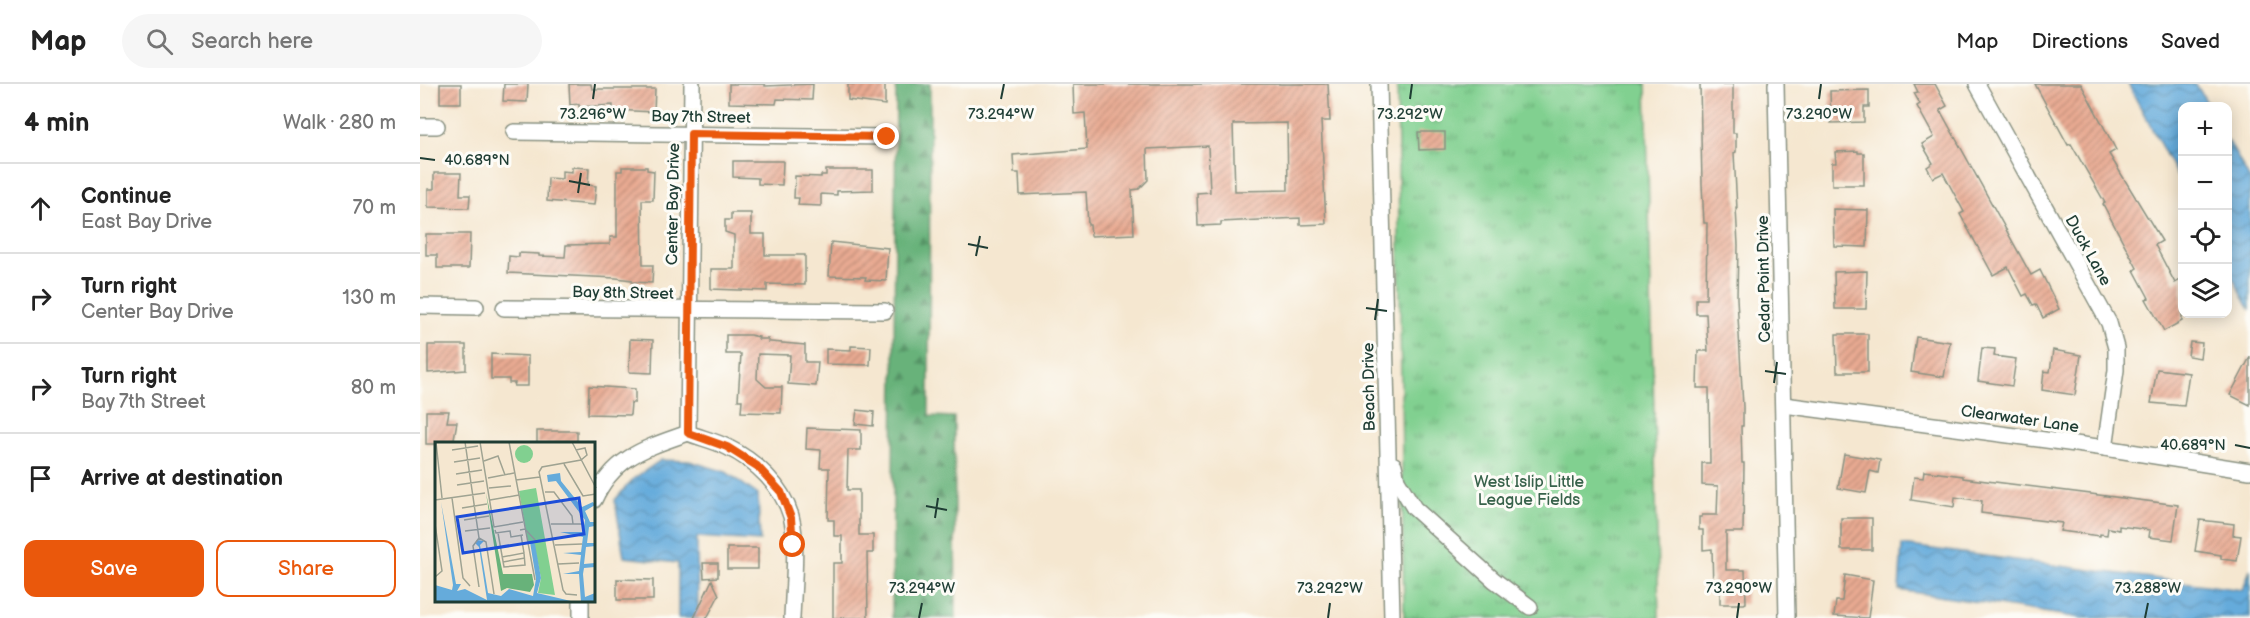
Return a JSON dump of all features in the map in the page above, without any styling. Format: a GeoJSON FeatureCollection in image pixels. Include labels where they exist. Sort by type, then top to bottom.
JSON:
{"type":"FeatureCollection","features":[{"type":"Feature","properties":{"kind":"street","name":"Center Bay Drive"},"geometry":{"type":"LineString","coordinates":[[688,433],[692,84]]}},
{"type":"Feature","properties":{"kind":"street","name":"Beach Drive"},"geometry":{"type":"LineString","coordinates":[[1379,84],[1392,618]]}},
{"type":"Feature","properties":{"kind":"street","name":"Cedar Point Drive"},"geometry":{"type":"LineString","coordinates":[[1776,84],[1787,618]]}},
{"type":"Feature","properties":{"kind":"street","name":"Duck Lane"},"geometry":{"type":"LineString","coordinates":[[1977,84],[2109,323],[2116,348],[2116,370],[2105,448]]}},
{"type":"Feature","properties":{"kind":"street"},"geometry":{"type":"LineString","coordinates":[[420,126],[437,126]]}},
{"type":"Feature","properties":{"kind":"street","name":"Bay 7th Street"},"geometry":{"type":"LineString","coordinates":[[514,132],[887,137]]}},
{"type":"Feature","properties":{"kind":"street"},"geometry":{"type":"LineString","coordinates":[[420,306],[476,307]]}},
{"type":"Feature","properties":{"kind":"street","name":"Bay 8th Street"},"geometry":{"type":"LineString","coordinates":[[504,308],[885,311]]}},
{"type":"Feature","properties":{"kind":"street","name":"Clearwater Lane"},"geometry":{"type":"LineString","coordinates":[[1784,405],[2105,448],[2250,471]]}},
{"type":"Feature","properties":{"kind":"street"},"geometry":{"type":"LineString","coordinates":[[1387,418],[1396,480],[1414,508],[1486,573],[1530,607]]}},
{"type":"Feature","properties":{"kind":"street"},"geometry":{"type":"LineString","coordinates":[[596,495],[602,481],[627,458],[652,446],[688,433],[727,447],[757,466],[781,492],[791,518],[792,618]]}},
{"type":"Feature","properties":{"kind":"green space"},"geometry":{"type":"Polygon","coordinates":[[[896,84],[930,84],[929,416],[954,417],[956,618],[892,618],[896,84]]]}},
{"type":"Feature","properties":{"kind":"green space","name":"West Islip Little League Fields"},"geometry":{"type":"Polygon","coordinates":[[[1397,84],[1646,84],[1659,618],[1404,618],[1397,84]]]}},
{"type":"Feature","properties":{"kind":"water"},"geometry":{"type":"Polygon","coordinates":[[[2128,84],[2196,84],[2207,102],[2178,102],[2178,178],[2128,84]]]}},
{"type":"Feature","properties":{"kind":"water"},"geometry":{"type":"Polygon","coordinates":[[[2232,147],[2250,180],[2250,310],[2232,276],[2232,147]]]}},
{"type":"Feature","properties":{"kind":"water"},"geometry":{"type":"Polygon","coordinates":[[[661,460],[689,461],[726,472],[758,495],[760,541],[697,537],[698,618],[678,618],[678,563],[624,557],[615,500],[633,479],[661,460]]]}},
{"type":"Feature","properties":{"kind":"water"},"geometry":{"type":"Polygon","coordinates":[[[1902,545],[2243,590],[2250,569],[2250,618],[2082,618],[1899,590],[1902,545]]]}},
{"type":"Feature","properties":{"kind":"building"},"geometry":{"type":"Polygon","coordinates":[[[440,84],[461,84],[461,103],[440,103],[440,84]]]}},
{"type":"Feature","properties":{"kind":"building"},"geometry":{"type":"Polygon","coordinates":[[[504,84],[528,84],[527,102],[503,101],[504,84]]]}},
{"type":"Feature","properties":{"kind":"building"},"geometry":{"type":"Polygon","coordinates":[[[569,84],[591,84],[592,89],[655,89],[654,112],[613,110],[613,105],[579,107],[579,104],[570,105],[569,84]]]}},
{"type":"Feature","properties":{"kind":"building"},"geometry":{"type":"Polygon","coordinates":[[[729,84],[765,84],[765,86],[813,84],[812,100],[777,99],[776,104],[729,103],[729,84]]]}},
{"type":"Feature","properties":{"kind":"building"},"geometry":{"type":"Polygon","coordinates":[[[848,84],[885,85],[885,105],[848,100],[848,84]]]}},
{"type":"Feature","properties":{"kind":"building"},"geometry":{"type":"Polygon","coordinates":[[[1073,84],[1328,84],[1330,121],[1321,121],[1326,224],[1300,225],[1300,218],[1221,222],[1221,225],[1198,226],[1197,193],[1210,192],[1208,146],[1147,149],[1148,180],[1139,189],[1132,190],[1134,234],[1091,236],[1086,192],[1020,195],[1019,173],[1014,173],[1013,155],[1087,149],[1085,113],[1074,114],[1073,84]],[[1287,123],[1233,124],[1235,191],[1288,190],[1287,123]]]}},
{"type":"Feature","properties":{"kind":"building"},"geometry":{"type":"Polygon","coordinates":[[[1700,84],[1733,84],[1733,133],[1736,133],[1736,152],[1734,153],[1738,245],[1737,298],[1743,407],[1742,463],[1744,463],[1743,532],[1726,532],[1726,570],[1745,570],[1746,603],[1744,604],[1720,604],[1720,590],[1713,590],[1712,549],[1703,550],[1703,530],[1699,530],[1699,517],[1717,515],[1718,486],[1702,485],[1702,463],[1710,463],[1709,388],[1697,388],[1698,351],[1708,351],[1706,314],[1696,314],[1696,299],[1706,299],[1707,223],[1704,223],[1702,184],[1700,84]]]}},
{"type":"Feature","properties":{"kind":"building"},"geometry":{"type":"Polygon","coordinates":[[[1914,84],[1935,84],[1947,106],[1940,110],[2031,275],[2040,270],[2059,309],[2043,318],[2036,304],[2033,305],[2027,294],[2023,296],[2008,267],[1993,275],[1960,214],[1964,212],[1943,173],[1933,178],[1927,167],[1933,163],[1922,144],[1934,137],[1917,106],[1920,104],[1914,93],[1918,92],[1914,84]]]}},
{"type":"Feature","properties":{"kind":"building"},"geometry":{"type":"Polygon","coordinates":[[[2035,84],[2081,84],[2116,150],[2109,154],[2162,241],[2155,245],[2175,283],[2178,281],[2178,318],[2182,318],[2182,321],[2164,331],[2146,299],[2149,298],[2134,270],[2137,268],[2103,204],[2105,203],[2071,144],[2068,145],[2035,84]]]}},
{"type":"Feature","properties":{"kind":"building"},"geometry":{"type":"Polygon","coordinates":[[[1869,90],[1869,107],[1864,107],[1864,122],[1831,123],[1830,91],[1869,90]]]}},
{"type":"Feature","properties":{"kind":"building"},"geometry":{"type":"Polygon","coordinates":[[[1418,132],[1445,132],[1445,149],[1419,150],[1418,132]]]}},
{"type":"Feature","properties":{"kind":"building"},"geometry":{"type":"Polygon","coordinates":[[[1858,151],[1858,153],[1864,153],[1864,185],[1832,185],[1832,163],[1836,163],[1835,152],[1858,151]]]}},
{"type":"Feature","properties":{"kind":"building"},"geometry":{"type":"Polygon","coordinates":[[[733,161],[783,161],[782,185],[758,184],[758,178],[733,177],[733,161]]]}},
{"type":"Feature","properties":{"kind":"building"},"geometry":{"type":"Polygon","coordinates":[[[572,167],[589,168],[588,185],[596,186],[594,205],[547,201],[548,178],[562,179],[562,171],[572,172],[572,167]]]}},
{"type":"Feature","properties":{"kind":"building"},"geometry":{"type":"Polygon","coordinates":[[[622,167],[647,167],[647,170],[654,171],[653,200],[642,200],[643,265],[653,265],[652,283],[616,278],[508,273],[509,256],[519,257],[519,253],[565,257],[566,245],[610,244],[610,237],[617,237],[617,171],[622,171],[622,167]]]}},
{"type":"Feature","properties":{"kind":"building"},"geometry":{"type":"Polygon","coordinates":[[[826,170],[873,170],[873,190],[837,191],[837,195],[821,194],[821,206],[798,205],[799,198],[794,198],[795,176],[821,177],[821,175],[826,175],[826,170]]]}},
{"type":"Feature","properties":{"kind":"building"},"geometry":{"type":"Polygon","coordinates":[[[434,173],[461,173],[460,195],[470,195],[469,208],[428,207],[428,189],[434,189],[434,173]]]}},
{"type":"Feature","properties":{"kind":"building"},"geometry":{"type":"Polygon","coordinates":[[[1833,209],[1868,210],[1867,247],[1834,246],[1833,209]]]}},
{"type":"Feature","properties":{"kind":"building"},"geometry":{"type":"Polygon","coordinates":[[[731,213],[751,213],[751,234],[765,234],[765,255],[805,255],[805,285],[767,284],[767,291],[711,289],[711,269],[734,269],[734,235],[725,232],[725,220],[731,220],[731,213]]]}},
{"type":"Feature","properties":{"kind":"building"},"geometry":{"type":"Polygon","coordinates":[[[426,234],[470,234],[469,268],[437,268],[437,255],[426,255],[426,234]]]}},
{"type":"Feature","properties":{"kind":"building"},"geometry":{"type":"Polygon","coordinates":[[[831,242],[888,248],[886,281],[865,280],[866,277],[829,276],[831,242]]]}},
{"type":"Feature","properties":{"kind":"building"},"geometry":{"type":"Polygon","coordinates":[[[1867,271],[1866,309],[1835,309],[1834,272],[1867,271]]]}},
{"type":"Feature","properties":{"kind":"building"},"geometry":{"type":"Polygon","coordinates":[[[1836,334],[1868,334],[1868,372],[1837,372],[1836,334]]]}},
{"type":"Feature","properties":{"kind":"building"},"geometry":{"type":"Polygon","coordinates":[[[726,335],[750,335],[759,337],[758,339],[768,339],[768,342],[805,345],[805,362],[818,362],[816,386],[788,384],[790,355],[758,354],[757,379],[766,387],[782,387],[781,413],[741,412],[742,400],[738,400],[741,354],[726,354],[726,335]]]}},
{"type":"Feature","properties":{"kind":"building"},"geometry":{"type":"Polygon","coordinates":[[[1916,337],[1950,342],[1944,377],[1911,372],[1916,337]]]}},
{"type":"Feature","properties":{"kind":"building"},"geometry":{"type":"Polygon","coordinates":[[[630,339],[653,340],[652,373],[629,372],[630,339]]]}},
{"type":"Feature","properties":{"kind":"building"},"geometry":{"type":"Polygon","coordinates":[[[2190,342],[2202,343],[2200,358],[2188,356],[2190,342]]]}},
{"type":"Feature","properties":{"kind":"building"},"geometry":{"type":"Polygon","coordinates":[[[428,345],[466,345],[466,370],[428,373],[428,345]]]}},
{"type":"Feature","properties":{"kind":"building"},"geometry":{"type":"Polygon","coordinates":[[[851,346],[871,347],[870,365],[826,364],[826,349],[851,350],[851,346]]]}},
{"type":"Feature","properties":{"kind":"building"},"geometry":{"type":"Polygon","coordinates":[[[1982,348],[1995,349],[1994,356],[2016,359],[2012,386],[1978,381],[1982,348]]]}},
{"type":"Feature","properties":{"kind":"building"},"geometry":{"type":"Polygon","coordinates":[[[2053,350],[2081,355],[2075,395],[2042,390],[2044,371],[2050,372],[2053,350]]]}},
{"type":"Feature","properties":{"kind":"building"},"geometry":{"type":"Polygon","coordinates":[[[491,354],[528,356],[528,386],[514,386],[515,383],[509,383],[509,379],[491,379],[491,354]]]}},
{"type":"Feature","properties":{"kind":"building"},"geometry":{"type":"Polygon","coordinates":[[[2250,357],[2250,405],[2230,395],[2250,357]]]}},
{"type":"Feature","properties":{"kind":"building"},"geometry":{"type":"Polygon","coordinates":[[[2157,369],[2189,373],[2184,406],[2151,403],[2157,369]]]}},
{"type":"Feature","properties":{"kind":"building"},"geometry":{"type":"Polygon","coordinates":[[[589,386],[635,389],[635,403],[631,403],[630,415],[588,414],[589,386]]]}},
{"type":"Feature","properties":{"kind":"building"},"geometry":{"type":"Polygon","coordinates":[[[857,410],[874,412],[873,426],[855,424],[857,410]]]}},
{"type":"Feature","properties":{"kind":"building"},"geometry":{"type":"Polygon","coordinates":[[[426,411],[449,411],[447,422],[457,422],[453,442],[426,444],[426,411]]]}},
{"type":"Feature","properties":{"kind":"building"},"geometry":{"type":"Polygon","coordinates":[[[807,428],[861,430],[861,450],[848,450],[847,490],[859,490],[859,535],[873,535],[873,553],[867,553],[868,618],[833,618],[833,563],[842,563],[842,536],[834,536],[834,520],[828,520],[829,468],[820,468],[821,450],[806,449],[807,428]]]}},
{"type":"Feature","properties":{"kind":"building"},"geometry":{"type":"Polygon","coordinates":[[[537,431],[577,431],[577,442],[537,442],[537,431]]]}},
{"type":"Feature","properties":{"kind":"building"},"geometry":{"type":"Polygon","coordinates":[[[1844,454],[1880,460],[1878,473],[1870,471],[1866,493],[1838,488],[1844,454]]]}},
{"type":"Feature","properties":{"kind":"building"},"geometry":{"type":"Polygon","coordinates":[[[1924,471],[2178,505],[2173,540],[2149,537],[2150,530],[2119,526],[2119,530],[2108,528],[2107,535],[2100,534],[2100,536],[2060,531],[2062,523],[1981,513],[1982,501],[1955,497],[1954,507],[1911,500],[1914,477],[1923,478],[1924,471]]]}},
{"type":"Feature","properties":{"kind":"building"},"geometry":{"type":"Polygon","coordinates":[[[1841,518],[1872,518],[1872,550],[1841,550],[1841,518]]]}},
{"type":"Feature","properties":{"kind":"building"},"geometry":{"type":"Polygon","coordinates":[[[2200,520],[2234,524],[2233,535],[2241,536],[2237,561],[2221,559],[2221,555],[2195,551],[2200,520]]]}},
{"type":"Feature","properties":{"kind":"building"},"geometry":{"type":"Polygon","coordinates":[[[727,548],[758,548],[758,569],[727,569],[727,548]]]}},
{"type":"Feature","properties":{"kind":"building"},"geometry":{"type":"Polygon","coordinates":[[[703,563],[718,563],[718,577],[704,578],[703,563]]]}},
{"type":"Feature","properties":{"kind":"building"},"geometry":{"type":"Polygon","coordinates":[[[1845,575],[1873,580],[1868,618],[1834,616],[1836,601],[1842,601],[1845,575]]]}},
{"type":"Feature","properties":{"kind":"building"},"geometry":{"type":"Polygon","coordinates":[[[617,579],[653,580],[653,600],[617,600],[617,579]]]}},
{"type":"Feature","properties":{"kind":"building"},"geometry":{"type":"Polygon","coordinates":[[[712,580],[719,595],[707,618],[694,618],[712,580]]]}},
{"type":"Feature","properties":{"kind":"route"},"geometry":{"type":"LineString","coordinates":[[793,545],[791,518],[781,492],[757,466],[727,447],[688,433],[691,134],[887,137]]}}]}
